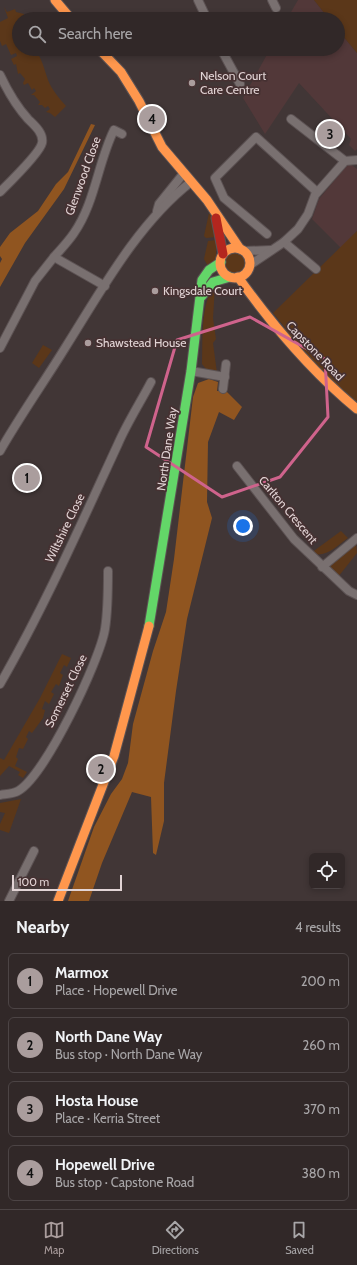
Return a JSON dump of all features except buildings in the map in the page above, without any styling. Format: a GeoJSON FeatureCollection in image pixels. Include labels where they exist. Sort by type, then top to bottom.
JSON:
{"type":"FeatureCollection","features":[{"type":"Feature","properties":{"kind":"street"},"geometry":{"type":"LineString","coordinates":[[55,0],[64,12]]}},
{"type":"Feature","properties":{"kind":"street"},"geometry":{"type":"LineString","coordinates":[[198,0],[204,12]]}},
{"type":"Feature","properties":{"kind":"street"},"geometry":{"type":"LineString","coordinates":[[272,0],[276,8]]}},
{"type":"Feature","properties":{"kind":"street"},"geometry":{"type":"LineString","coordinates":[[106,56],[121,72],[139,100],[162,147],[207,200],[250,260],[250,266],[246,274],[234,277],[225,273],[216,214]]}},
{"type":"Feature","properties":{"kind":"street"},"geometry":{"type":"LineString","coordinates":[[225,56],[240,84]]}},
{"type":"Feature","properties":{"kind":"street"},"geometry":{"type":"LineString","coordinates":[[0,76],[11,97],[39,131],[42,141],[41,146],[25,166],[0,192]]}},
{"type":"Feature","properties":{"kind":"street"},"geometry":{"type":"LineString","coordinates":[[291,119],[345,161]]}},
{"type":"Feature","properties":{"kind":"street","name":"Glenwood Close"},"geometry":{"type":"LineString","coordinates":[[0,348],[35,281],[74,233],[85,211],[106,146],[114,130],[122,134]]}},
{"type":"Feature","properties":{"kind":"street"},"geometry":{"type":"LineString","coordinates":[[267,234],[224,198],[215,178],[256,138],[318,192]]}},
{"type":"Feature","properties":{"kind":"street"},"geometry":{"type":"LineString","coordinates":[[250,266],[284,242],[304,221],[318,192],[345,161],[351,159],[357,160]]}},
{"type":"Feature","properties":{"kind":"street"},"geometry":{"type":"LineString","coordinates":[[156,214],[159,204],[184,173]]}},
{"type":"Feature","properties":{"kind":"street"},"geometry":{"type":"LineString","coordinates":[[0,451],[105,286],[143,230],[156,214],[181,189],[191,182]]}},
{"type":"Feature","properties":{"kind":"street"},"geometry":{"type":"LineString","coordinates":[[284,242],[316,269]]}},
{"type":"Feature","properties":{"kind":"street"},"geometry":{"type":"LineString","coordinates":[[222,258],[231,249],[271,250]]}},
{"type":"Feature","properties":{"kind":"street"},"geometry":{"type":"LineString","coordinates":[[54,257],[105,286]]}},
{"type":"Feature","properties":{"kind":"street","name":"North Dane Way"},"geometry":{"type":"LineString","coordinates":[[58,901],[114,756],[132,693],[150,622],[170,506],[191,371],[202,280],[209,270],[222,258]]}},
{"type":"Feature","properties":{"kind":"street","name":"Capstone Road"},"geometry":{"type":"LineString","coordinates":[[250,266],[252,284],[260,307]]}},
{"type":"Feature","properties":{"kind":"street","name":"North Dane Way"},"geometry":{"type":"LineString","coordinates":[[201,297],[208,284],[215,280],[234,277]]}},
{"type":"Feature","properties":{"kind":"street","name":"Capstone Road"},"geometry":{"type":"LineString","coordinates":[[234,277],[309,364],[357,409]]}},
{"type":"Feature","properties":{"kind":"street"},"geometry":{"type":"LineString","coordinates":[[223,389],[226,364]]}},
{"type":"Feature","properties":{"kind":"street"},"geometry":{"type":"LineString","coordinates":[[191,371],[225,377]]}},
{"type":"Feature","properties":{"kind":"street","name":"Wiltshire Close"},"geometry":{"type":"LineString","coordinates":[[0,684],[13,662],[82,522],[118,443],[151,382]]}},
{"type":"Feature","properties":{"kind":"street","name":"Carlton Crescent"},"geometry":{"type":"LineString","coordinates":[[237,466],[294,539],[322,567],[350,591],[357,595]]}},
{"type":"Feature","properties":{"kind":"street"},"geometry":{"type":"LineString","coordinates":[[322,567],[357,538]]}},
{"type":"Feature","properties":{"kind":"street","name":"Somerset Close"},"geometry":{"type":"LineString","coordinates":[[0,795],[17,791],[30,781],[56,740],[82,691],[95,662],[105,630],[108,571]]}},
{"type":"Feature","properties":{"kind":"street"},"geometry":{"type":"LineString","coordinates":[[9,901],[34,851]]}},
{"type":"Feature","properties":{"kind":"highlighted area"},"geometry":{"type":"Polygon","coordinates":[[[250,317],[325,359],[328,417],[280,477],[222,497],[146,447],[177,340],[250,317]]]}},
{"type":"Feature","properties":{"kind":"shaded area"},"geometry":{"type":"Polygon","coordinates":[[[298,0],[314,0],[323,12],[291,12],[298,0]]]}},
{"type":"Feature","properties":{"kind":"shaded area"},"geometry":{"type":"Polygon","coordinates":[[[314,0],[357,0],[357,53],[345,38],[345,12],[323,12],[314,0]]]}},
{"type":"Feature","properties":{"kind":"shaded area"},"geometry":{"type":"Polygon","coordinates":[[[4,7],[7,12],[15,9],[16,12],[12,12],[11,55],[6,44],[2,46],[0,41],[0,22],[8,18],[4,7]]]}},
{"type":"Feature","properties":{"kind":"shaded area"},"geometry":{"type":"Polygon","coordinates":[[[345,38],[357,53],[357,149],[355,151],[349,145],[351,139],[299,83],[265,134],[243,98],[266,56],[345,56],[345,38]]]}},
{"type":"Feature","properties":{"kind":"shaded area"},"geometry":{"type":"Polygon","coordinates":[[[17,56],[39,56],[48,80],[58,97],[66,106],[55,117],[46,112],[50,109],[48,106],[45,108],[42,105],[38,105],[40,102],[34,95],[31,95],[36,91],[34,88],[32,90],[28,83],[24,85],[23,83],[25,79],[20,73],[18,74],[16,64],[14,65],[11,59],[17,56]]]}},
{"type":"Feature","properties":{"kind":"shaded area"},"geometry":{"type":"Polygon","coordinates":[[[91,124],[95,125],[64,189],[25,243],[0,287],[0,263],[2,259],[0,256],[0,247],[10,233],[38,211],[56,184],[68,172],[91,124]]]}},
{"type":"Feature","properties":{"kind":"shaded area"},"geometry":{"type":"Polygon","coordinates":[[[349,163],[357,169],[357,231],[341,248],[312,219],[319,199],[349,163]]]}},
{"type":"Feature","properties":{"kind":"shaded area"},"geometry":{"type":"Polygon","coordinates":[[[209,213],[213,218],[216,237],[206,238],[204,236],[209,213]]]}},
{"type":"Feature","properties":{"kind":"shaded area"},"geometry":{"type":"Polygon","coordinates":[[[357,231],[357,405],[296,347],[283,325],[273,313],[357,231]]]}},
{"type":"Feature","properties":{"kind":"shaded area"},"geometry":{"type":"Polygon","coordinates":[[[216,240],[216,259],[209,268],[204,259],[208,241],[216,240]]]}},
{"type":"Feature","properties":{"kind":"shaded area"},"geometry":{"type":"Polygon","coordinates":[[[235,253],[242,256],[245,263],[242,270],[235,273],[228,270],[225,263],[228,256],[235,253]]]}},
{"type":"Feature","properties":{"kind":"shaded area"},"geometry":{"type":"Polygon","coordinates":[[[215,286],[213,318],[216,339],[213,343],[217,373],[206,369],[202,364],[203,323],[207,302],[210,293],[215,286]]]}},
{"type":"Feature","properties":{"kind":"shaded area"},"geometry":{"type":"Polygon","coordinates":[[[43,345],[52,350],[39,368],[32,363],[43,345]]]}},
{"type":"Feature","properties":{"kind":"shaded area"},"geometry":{"type":"Polygon","coordinates":[[[209,379],[218,382],[217,391],[226,391],[242,407],[234,420],[219,412],[208,442],[207,502],[212,518],[187,619],[164,783],[164,821],[156,855],[153,853],[151,797],[132,792],[102,863],[89,901],[68,901],[94,827],[111,794],[122,779],[128,763],[133,724],[153,651],[166,612],[174,559],[193,397],[198,383],[209,379]]]}},
{"type":"Feature","properties":{"kind":"shaded area"},"geometry":{"type":"Polygon","coordinates":[[[341,531],[348,538],[331,551],[321,554],[311,553],[341,531]]]}},
{"type":"Feature","properties":{"kind":"shaded area"},"geometry":{"type":"Polygon","coordinates":[[[356,544],[357,553],[338,577],[331,570],[331,561],[356,544]]]}},
{"type":"Feature","properties":{"kind":"shaded area"},"geometry":{"type":"Polygon","coordinates":[[[62,654],[71,658],[67,667],[64,665],[60,673],[63,675],[59,686],[56,684],[51,692],[54,694],[49,704],[45,701],[42,709],[45,710],[43,718],[32,733],[29,731],[26,737],[28,739],[23,749],[19,748],[16,757],[18,759],[15,766],[27,772],[23,778],[18,775],[20,772],[9,766],[0,776],[0,758],[4,760],[40,698],[62,654]]]}},
{"type":"Feature","properties":{"kind":"shaded area"},"geometry":{"type":"Polygon","coordinates":[[[21,799],[9,833],[0,830],[0,824],[5,813],[0,812],[0,803],[21,799]]]}},
{"type":"Feature","properties":{"kind":"traffic: fast"},"geometry":{"type":"LineString","coordinates":[[149,626],[191,371],[202,280],[209,270],[221,262]]}},
{"type":"Feature","properties":{"kind":"traffic: fast"},"geometry":{"type":"LineString","coordinates":[[202,296],[213,282],[230,277]]}},
{"type":"Feature","properties":{"kind":"traffic: slow"},"geometry":{"type":"LineString","coordinates":[[55,0],[65,12]]}},
{"type":"Feature","properties":{"kind":"traffic: slow"},"geometry":{"type":"LineString","coordinates":[[106,56],[121,72],[139,101],[162,147],[207,200],[240,249]]}},
{"type":"Feature","properties":{"kind":"traffic: slow"},"geometry":{"type":"LineString","coordinates":[[235,248],[241,249],[249,257],[250,263],[249,269],[241,277],[235,278],[229,277],[221,269],[220,263],[221,257],[229,249],[235,248]]}},
{"type":"Feature","properties":{"kind":"traffic: slow"},"geometry":{"type":"LineString","coordinates":[[238,277],[293,347],[324,379],[357,409]]}},
{"type":"Feature","properties":{"kind":"traffic: slow"},"geometry":{"type":"LineString","coordinates":[[58,901],[114,756],[149,626]]}},
{"type":"Feature","properties":{"kind":"traffic: jam"},"geometry":{"type":"LineString","coordinates":[[216,218],[223,254]]}},
{"type":"Feature","properties":{"kind":"place","name":"Nelson Court Care Centre"},"geometry":{"type":"Point","coordinates":[192,83]}},
{"type":"Feature","properties":{"kind":"place","name":"Hopewell Drive"},"geometry":{"type":"Point","coordinates":[152,119]}},
{"type":"Feature","properties":{"kind":"place","name":"Hosta House"},"geometry":{"type":"Point","coordinates":[330,134]}},
{"type":"Feature","properties":{"kind":"place","name":"Kingsdale Court"},"geometry":{"type":"Point","coordinates":[155,291]}},
{"type":"Feature","properties":{"kind":"place","name":"Shawstead House"},"geometry":{"type":"Point","coordinates":[88,343]}},
{"type":"Feature","properties":{"kind":"place","name":"Marmox"},"geometry":{"type":"Point","coordinates":[27,478]}},
{"type":"Feature","properties":{"kind":"place","name":"North Dane Way"},"geometry":{"type":"Point","coordinates":[101,769]}}]}
